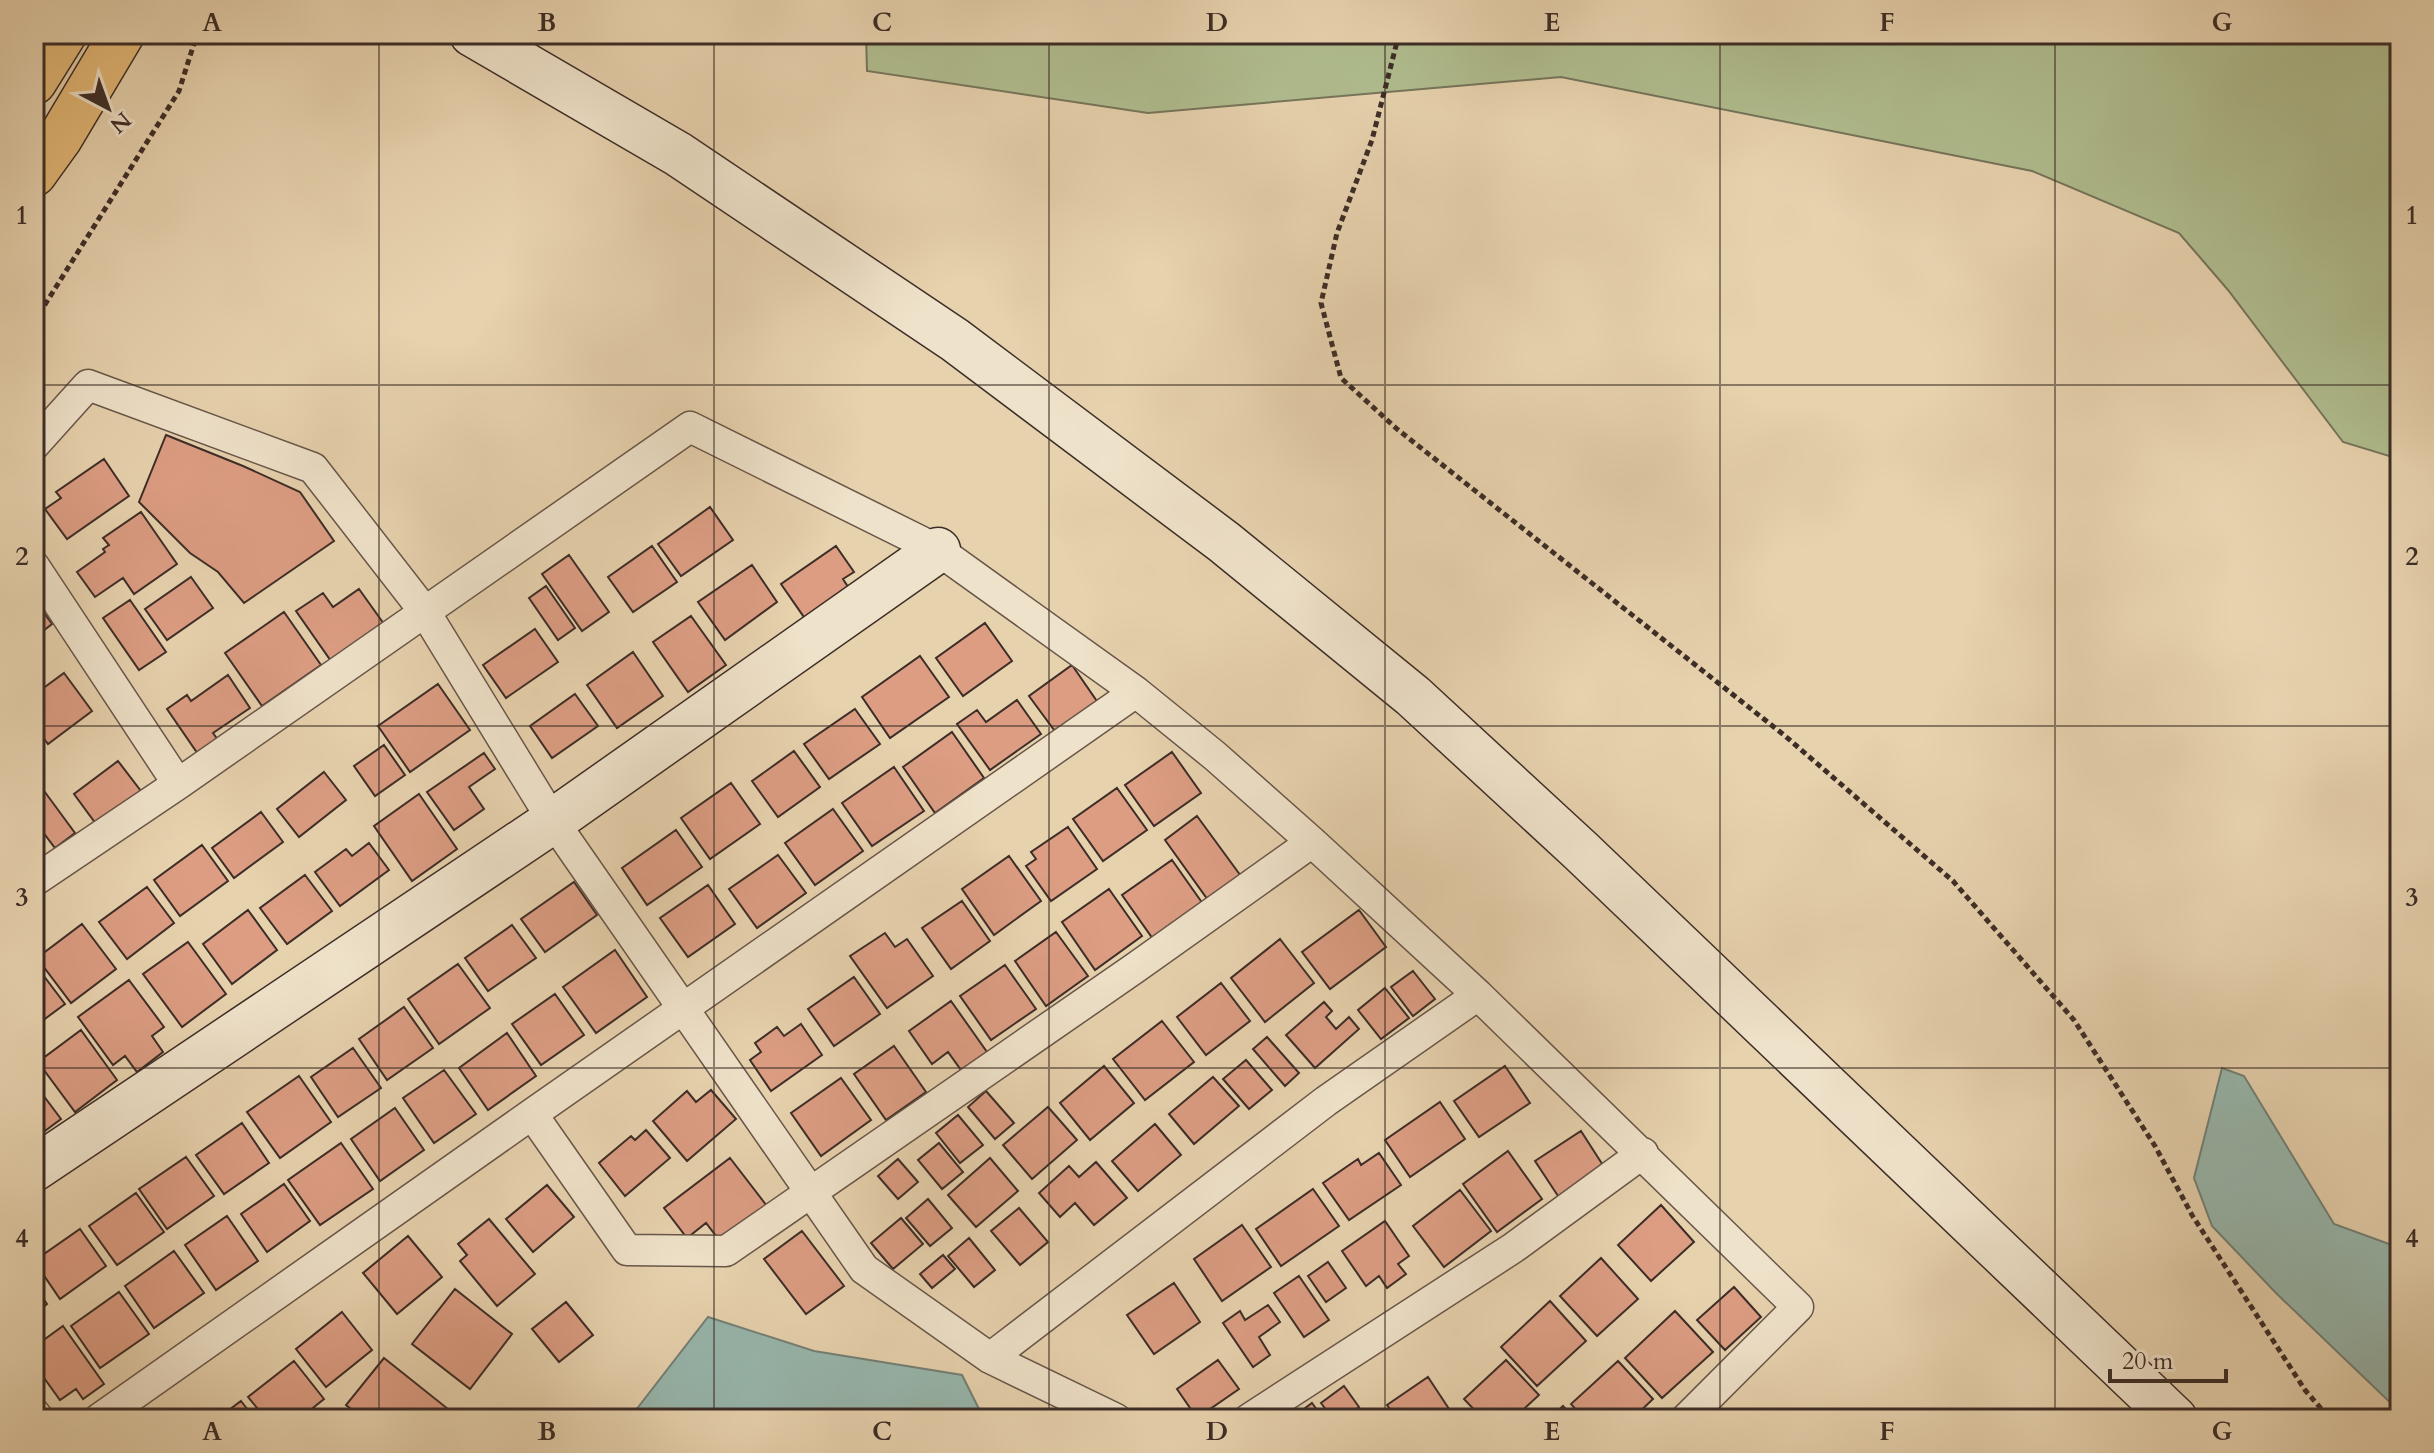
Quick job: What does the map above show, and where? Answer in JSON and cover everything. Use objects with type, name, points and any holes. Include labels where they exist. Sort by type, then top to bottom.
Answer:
[{"type":"main road","points":[[34,82],[64,34]]},
{"type":"main road","points":[[34,174],[60,138],[122,34]]},
{"type":"street","points":[[472,34],[678,154],[955,340],[1224,542],[1413,696],[1581,851],[2175,1419]]},
{"type":"street","points":[[34,445],[88,385],[313,468],[425,612],[553,821],[864,1269],[990,1358],[1116,1419]]},
{"type":"street","points":[[34,881],[690,427],[938,550],[1136,692],[1215,756],[1478,995],[1798,1307],[1686,1419]]},
{"type":"street","points":[[34,1169],[553,821],[938,550]]},
{"type":"street","points":[[34,566],[178,784]]},
{"type":"street","points":[[99,1419],[1136,692]]},
{"type":"street","points":[[532,1114],[627,1250],[726,1251],[1312,842]]},
{"type":"street","points":[[990,1358],[1326,1101],[1478,995]]},
{"type":"street","points":[[1249,1419],[1513,1248],[1643,1153]]},
{"type":"street","points":[[34,1413],[39,1419]]},
{"type":"path","points":[[34,322],[179,91],[197,34]]},
{"type":"path","points":[[1399,34],[1372,140],[1337,233],[1321,303],[1341,378],[1397,429],[1784,735],[1953,881],[2074,1020],[2155,1146],[2192,1215],[2305,1390],[2330,1419]]},
{"type":"green space","points":[[866,34],[2400,34],[2400,448],[2389,456],[2343,442],[2228,290],[2179,233],[2032,171],[1561,77],[1148,113],[867,71]]},
{"type":"water","points":[[2222,1068],[2244,1076],[2334,1224],[2400,1248],[2400,1412],[2276,1293],[2212,1226],[2194,1178]]},
{"type":"water","points":[[708,1317],[814,1351],[962,1375],[984,1419],[629,1419]]},
{"type":"building","points":[[166,435],[300,492],[334,541],[244,603],[218,572],[190,553],[139,502]]},
{"type":"building","points":[[104,459],[129,496],[67,539],[45,509],[61,498],[56,492]]},
{"type":"building","points":[[710,507],[733,540],[681,576],[658,544]]},
{"type":"building","points":[[141,512],[177,564],[134,594],[123,578],[95,597],[77,572],[105,552],[103,549],[109,545],[103,538]]},
{"type":"building","points":[[652,546],[677,582],[633,612],[608,577]]},
{"type":"building","points":[[836,546],[854,572],[843,579],[850,590],[806,620],[781,584]]},
{"type":"building","points":[[569,555],[609,612],[582,631],[542,574]]},
{"type":"building","points":[[752,565],[777,602],[725,640],[698,602]]},
{"type":"building","points":[[191,577],[213,608],[167,640],[145,609]]},
{"type":"building","points":[[546,586],[575,628],[558,640],[529,598]]},
{"type":"building","points":[[359,589],[384,624],[331,661],[296,611],[323,593],[333,607]]},
{"type":"building","points":[[34,599],[52,624],[34,638]]},
{"type":"building","points":[[130,600],[166,652],[139,670],[103,618]]},
{"type":"building","points":[[284,612],[321,665],[262,706],[225,653]]},
{"type":"building","points":[[691,616],[726,665],[688,692],[653,642]]},
{"type":"building","points":[[985,623],[1012,661],[963,696],[936,658]]},
{"type":"building","points":[[535,629],[558,662],[506,698],[483,665]]},
{"type":"building","points":[[633,652],[663,696],[617,728],[587,685]]},
{"type":"building","points":[[920,656],[949,697],[890,738],[862,697]]},
{"type":"building","points":[[1072,665],[1103,710],[1057,734],[1029,696]]},
{"type":"building","points":[[64,673],[92,711],[48,744],[34,725],[34,695]]},
{"type":"building","points":[[228,675],[250,708],[213,733],[218,740],[198,754],[167,709],[187,695],[191,701]]},
{"type":"building","points":[[438,684],[470,730],[410,772],[378,726]]},
{"type":"building","points":[[575,694],[598,726],[552,758],[530,726]]},
{"type":"building","points":[[1017,700],[1041,734],[990,770],[957,724],[977,710],[986,722]]},
{"type":"building","points":[[855,709],[880,744],[829,779],[804,744]]},
{"type":"building","points":[[952,732],[984,778],[935,813],[903,767]]},
{"type":"building","points":[[384,745],[405,775],[375,796],[354,766]]},
{"type":"building","points":[[794,751],[820,787],[778,817],[752,781]]},
{"type":"building","points":[[1172,752],[1201,793],[1154,826],[1125,785]]},
{"type":"building","points":[[484,753],[495,769],[469,787],[484,809],[454,830],[427,792]]},
{"type":"building","points":[[118,761],[144,795],[99,828],[74,794]]},
{"type":"building","points":[[894,767],[924,811],[872,846],[842,803]]},
{"type":"building","points":[[324,772],[346,800],[299,837],[277,809]]},
{"type":"building","points":[[731,783],[760,824],[710,859],[681,818]]},
{"type":"building","points":[[39,784],[75,833],[55,848],[42,831],[34,837],[34,788]]},
{"type":"building","points":[[1117,788],[1147,830],[1103,861],[1073,819]]},
{"type":"building","points":[[419,794],[457,849],[412,881],[374,826]]},
{"type":"building","points":[[833,809],[863,851],[815,885],[785,843]]},
{"type":"building","points":[[261,812],[283,842],[234,878],[212,848]]},
{"type":"building","points":[[1197,816],[1246,883],[1213,907],[1165,840]]},
{"type":"building","points":[[1068,827],[1097,869],[1051,901],[1026,866],[1036,859],[1031,852]]},
{"type":"building","points":[[676,830],[702,867],[647,905],[622,868]]},
{"type":"building","points":[[369,843],[389,870],[340,906],[315,872],[346,849],[352,856]]},
{"type":"building","points":[[202,845],[228,881],[180,916],[154,880]]},
{"type":"building","points":[[778,855],[806,893],[757,928],[729,889]]},
{"type":"building","points":[[1009,856],[1041,901],[994,935],[962,889]]},
{"type":"building","points":[[1172,860],[1203,904],[1153,939],[1122,895]]},
{"type":"building","points":[[305,875],[332,911],[287,944],[260,908]]},
{"type":"building","points":[[574,882],[597,915],[545,952],[521,919]]},
{"type":"building","points":[[708,885],[735,924],[688,957],[660,918]]},
{"type":"building","points":[[147,887],[174,923],[127,959],[99,922]]},
{"type":"building","points":[[1109,889],[1142,936],[1095,970],[1062,922]]},
{"type":"building","points":[[962,901],[990,941],[951,969],[922,928]]},
{"type":"building","points":[[248,910],[277,950],[232,984],[203,944]]},
{"type":"building","points":[[1359,910],[1386,947],[1330,989],[1302,952]]},
{"type":"building","points":[[82,924],[116,969],[71,1003],[37,958]]},
{"type":"building","points":[[512,925],[536,958],[488,991],[465,958]]},
{"type":"building","points":[[1056,932],[1088,976],[1046,1006],[1015,961]]},
{"type":"building","points":[[885,933],[895,947],[907,939],[933,976],[887,1008],[850,956]]},
{"type":"building","points":[[1280,939],[1314,983],[1265,1022],[1231,978]]},
{"type":"building","points":[[188,942],[226,994],[182,1027],[143,974]]},
{"type":"building","points":[[615,950],[647,997],[596,1033],[563,987]]},
{"type":"building","points":[[34,963],[65,1004],[34,1027]]},
{"type":"building","points":[[458,964],[490,1008],[439,1044],[408,999]]},
{"type":"building","points":[[1005,965],[1036,1009],[991,1040],[960,996]]},
{"type":"building","points":[[1413,971],[1435,999],[1413,1016],[1391,987]]},
{"type":"building","points":[[854,977],[880,1014],[834,1046],[808,1009]]},
{"type":"building","points":[[129,980],[164,1027],[152,1036],[163,1052],[137,1072],[125,1056],[113,1065],[78,1017]]},
{"type":"building","points":[[1221,983],[1250,1021],[1206,1055],[1177,1017]]},
{"type":"building","points":[[1385,988],[1409,1018],[1381,1039],[1358,1010]]},
{"type":"building","points":[[555,994],[584,1035],[541,1065],[512,1024]]},
{"type":"building","points":[[951,1001],[987,1052],[961,1070],[948,1052],[932,1064],[909,1031]]},
{"type":"building","points":[[1324,1002],[1332,1011],[1326,1017],[1336,1029],[1349,1017],[1359,1029],[1315,1068],[1286,1035]]},
{"type":"building","points":[[404,1007],[433,1048],[387,1080],[359,1039]]},
{"type":"building","points":[[1162,1021],[1194,1062],[1145,1100],[1113,1059]]},
{"type":"building","points":[[801,1024],[822,1055],[771,1091],[750,1060],[761,1052],[755,1043],[777,1027],[784,1036]]},
{"type":"building","points":[[81,1030],[117,1080],[75,1112],[38,1062]]},
{"type":"building","points":[[507,1033],[536,1076],[488,1110],[459,1068]]},
{"type":"building","points":[[1267,1037],[1299,1073],[1285,1086],[1253,1049]]},
{"type":"building","points":[[894,1046],[926,1092],[886,1120],[854,1074]]},
{"type":"building","points":[[353,1048],[381,1088],[338,1117],[311,1077]]},
{"type":"building","points":[[1246,1060],[1272,1090],[1249,1109],[1223,1079]]},
{"type":"building","points":[[1104,1066],[1134,1103],[1090,1140],[1060,1103]]},
{"type":"building","points":[[1505,1066],[1530,1103],[1479,1137],[1454,1101]]},
{"type":"building","points":[[444,1070],[476,1114],[434,1143],[403,1098]]},
{"type":"building","points":[[299,1076],[331,1122],[280,1158],[247,1112]]},
{"type":"building","points":[[1213,1077],[1239,1106],[1194,1144],[1169,1114]]},
{"type":"building","points":[[841,1078],[871,1120],[821,1156],[791,1113]]},
{"type":"building","points":[[34,1083],[61,1119],[34,1139]]},
{"type":"building","points":[[711,1090],[736,1119],[687,1161],[653,1121],[687,1091],[696,1102]]},
{"type":"building","points":[[986,1091],[1014,1123],[995,1139],[968,1107]]},
{"type":"building","points":[[1440,1102],[1465,1139],[1410,1177],[1385,1140]]},
{"type":"building","points":[[1048,1107],[1077,1140],[1032,1179],[1003,1145]]},
{"type":"building","points":[[395,1108],[424,1150],[380,1181],[351,1139]]},
{"type":"building","points":[[958,1115],[983,1145],[960,1163],[936,1133]]},
{"type":"building","points":[[242,1123],[269,1163],[224,1194],[196,1155]]},
{"type":"building","points":[[1155,1124],[1181,1155],[1138,1191],[1112,1161]]},
{"type":"building","points":[[646,1130],[670,1158],[625,1196],[599,1163],[631,1136],[635,1140]]},
{"type":"building","points":[[1581,1131],[1606,1170],[1560,1199],[1535,1161]]},
{"type":"building","points":[[341,1143],[373,1189],[320,1225],[288,1180]]},
{"type":"building","points":[[939,1143],[963,1172],[942,1189],[918,1160]]},
{"type":"building","points":[[1508,1151],[1542,1199],[1497,1232],[1463,1184]]},
{"type":"building","points":[[1379,1153],[1401,1185],[1349,1220],[1323,1183],[1358,1159],[1361,1165]]},
{"type":"building","points":[[186,1157],[214,1196],[167,1229],[139,1189]]},
{"type":"building","points":[[730,1158],[767,1206],[720,1241],[706,1223],[687,1238],[664,1208]]},
{"type":"building","points":[[990,1158],[1018,1191],[976,1227],[948,1195]]},
{"type":"building","points":[[898,1159],[918,1182],[898,1199],[878,1176]]},
{"type":"building","points":[[1096,1162],[1127,1198],[1094,1225],[1075,1203],[1060,1217],[1039,1193],[1069,1166],[1079,1177]]},
{"type":"building","points":[[284,1184],[310,1221],[267,1252],[241,1214]]},
{"type":"building","points":[[547,1185],[574,1217],[533,1252],[506,1219]]},
{"type":"building","points":[[1313,1189],[1339,1226],[1281,1266],[1256,1229]]},
{"type":"building","points":[[1460,1190],[1491,1231],[1444,1267],[1413,1226]]},
{"type":"building","points":[[136,1193],[164,1232],[117,1265],[89,1226]]},
{"type":"building","points":[[928,1199],[952,1228],[930,1246],[906,1218]]},
{"type":"building","points":[[1661,1205],[1694,1242],[1651,1281],[1618,1245]]},
{"type":"building","points":[[1019,1208],[1048,1242],[1020,1265],[991,1231]]},
{"type":"building","points":[[227,1216],[258,1261],[216,1290],[185,1245]]},
{"type":"building","points":[[901,1218],[923,1244],[893,1269],[871,1243]]},
{"type":"building","points":[[489,1219],[535,1274],[497,1306],[460,1261],[467,1255],[458,1244]]},
{"type":"building","points":[[1385,1221],[1409,1256],[1398,1264],[1406,1274],[1387,1288],[1379,1276],[1366,1286],[1342,1251]]},
{"type":"building","points":[[1242,1225],[1271,1267],[1222,1301],[1194,1259]]},
{"type":"building","points":[[80,1229],[106,1266],[60,1299],[34,1261]]},
{"type":"building","points":[[802,1231],[844,1286],[806,1314],[764,1259]]},
{"type":"building","points":[[408,1236],[442,1277],[397,1314],[363,1273]]},
{"type":"building","points":[[969,1238],[995,1270],[974,1287],[948,1256]]},
{"type":"building","points":[[174,1251],[204,1293],[154,1328],[125,1286]]},
{"type":"building","points":[[943,1255],[955,1269],[932,1288],[920,1274]]},
{"type":"building","points":[[1601,1258],[1638,1299],[1597,1336],[1560,1296]]},
{"type":"building","points":[[1328,1262],[1346,1288],[1326,1302],[1308,1276]]},
{"type":"building","points":[[1299,1276],[1329,1320],[1304,1337],[1274,1293]]},
{"type":"building","points":[[1174,1283],[1200,1322],[1154,1354],[1127,1315]]},
{"type":"building","points":[[34,1285],[47,1304],[34,1314]]},
{"type":"building","points":[[1734,1287],[1761,1317],[1725,1350],[1697,1320]]},
{"type":"building","points":[[455,1289],[512,1334],[470,1389],[412,1344]]},
{"type":"building","points":[[119,1292],[149,1334],[100,1368],[71,1326]]},
{"type":"building","points":[[1550,1301],[1586,1341],[1537,1386],[1501,1347]]},
{"type":"building","points":[[566,1302],[593,1335],[559,1362],[532,1329]]},
{"type":"building","points":[[1268,1305],[1280,1322],[1259,1337],[1270,1355],[1253,1367],[1223,1323],[1240,1311],[1245,1320]]},
{"type":"building","points":[[1675,1311],[1713,1352],[1662,1398],[1625,1358]]},
{"type":"building","points":[[342,1312],[372,1350],[326,1387],[296,1349]]},
{"type":"building","points":[[63,1326],[104,1384],[83,1399],[76,1389],[60,1400],[34,1364],[34,1347]]},
{"type":"building","points":[[384,1358],[448,1409],[439,1419],[364,1419],[346,1405]]},
{"type":"building","points":[[1218,1360],[1239,1389],[1197,1418],[1177,1389]]},
{"type":"building","points":[[1506,1360],[1539,1395],[1513,1419],[1483,1419],[1464,1399]]},
{"type":"building","points":[[294,1361],[324,1399],[299,1419],[266,1419],[248,1397]]},
{"type":"building","points":[[1618,1361],[1653,1399],[1632,1419],[1584,1419],[1571,1404]]},
{"type":"building","points":[[1428,1377],[1453,1415],[1447,1419],[1397,1419],[1387,1405]]},
{"type":"building","points":[[1344,1386],[1359,1407],[1343,1419],[1333,1419],[1321,1403]]},
{"type":"building","points":[[241,1401],[255,1419],[217,1419]]},
{"type":"building","points":[[1312,1403],[1323,1418],[1299,1419],[1296,1415]]},
{"type":"building","points":[[1563,1406],[1575,1419],[1549,1419]]}]
